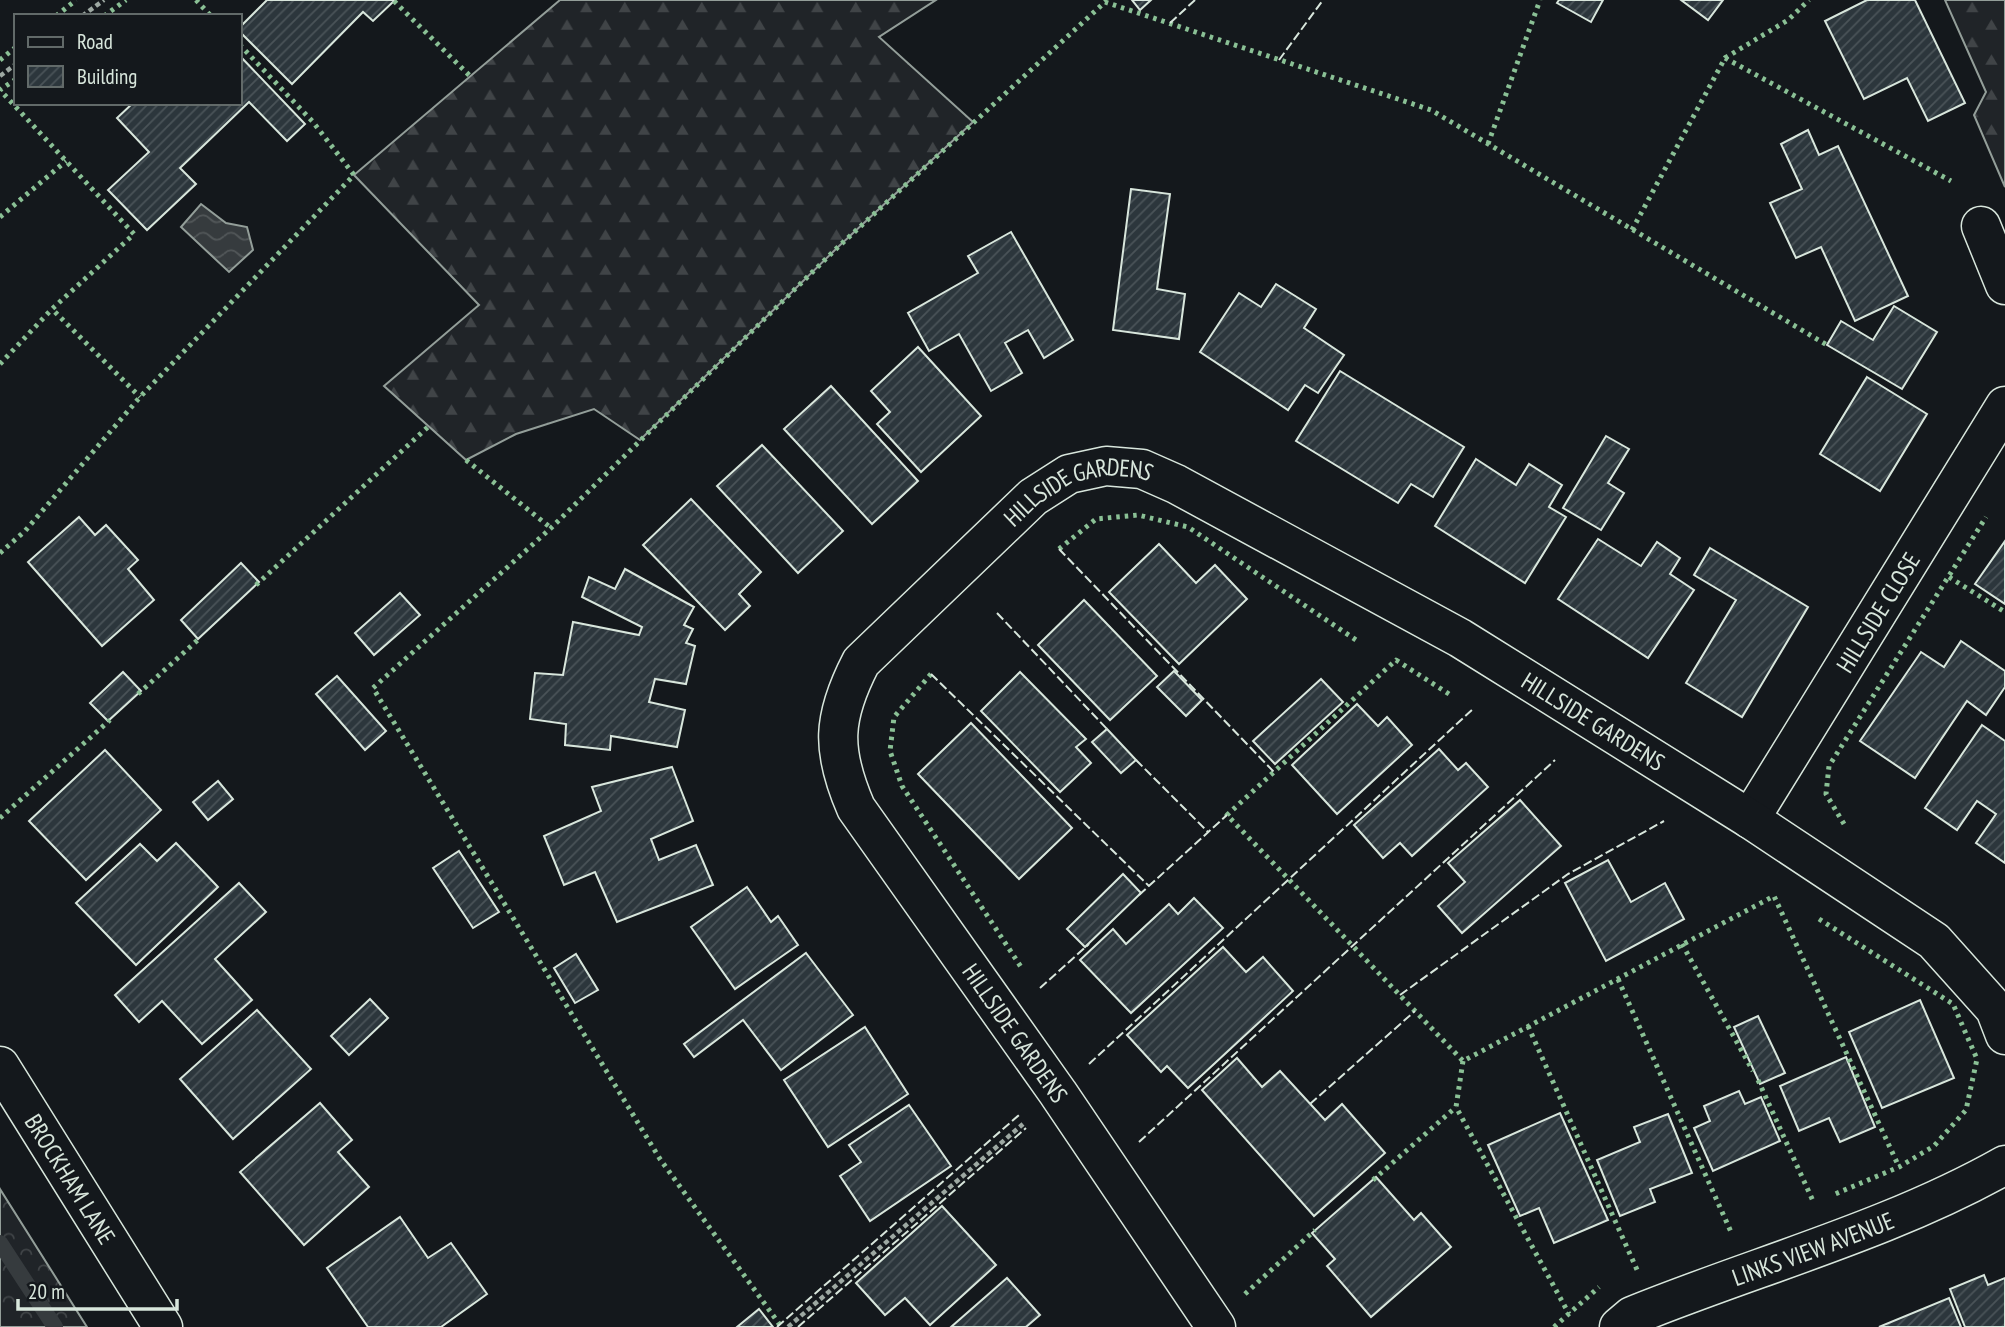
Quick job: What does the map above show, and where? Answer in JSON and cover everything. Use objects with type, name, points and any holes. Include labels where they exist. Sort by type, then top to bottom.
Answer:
[{"type":"street","points":[[1981,226],[2005,285]]},
{"type":"street","name":"HILLSIDE CLOSE","points":[[1750,819],[2005,407]]},
{"type":"street","name":"HILLSIDE GARDENS","points":[[1216,1327],[1058,1093],[856,808],[841,773],[838,735],[843,696],[861,662],[1032,497],[1069,474],[1106,466],[1142,469],[1176,484],[1460,638],[1750,819],[1934,942],[1995,1009],[2005,1035]]},
{"type":"street","name":"BROCKHAM LANE","points":[[0,1066],[163,1327]]},
{"type":"street","name":"LINKS VIEW AVENUE","points":[[1619,1327],[1632,1316],[1715,1282],[1959,1191],[2005,1165]]},
{"type":"path","points":[[85,14],[104,0]]},
{"type":"path","points":[[788,1327],[1058,1093]]},
{"type":"green space","points":[[560,0],[936,0],[879,37],[973,122],[838,247],[640,440],[594,409],[516,434],[466,460],[384,386],[479,305],[354,175]]},
{"type":"green space","points":[[1945,0],[2005,0],[2005,187],[1974,115],[1986,92]]},
{"type":"green space","points":[[0,1189],[87,1327],[0,1327]]},
{"type":"water","points":[[201,204],[226,223],[247,227],[253,250],[229,272],[181,227]]},
{"type":"building","points":[[267,0],[394,1],[373,21],[363,12],[292,84],[242,34],[242,25]]},
{"type":"building","points":[[1132,0],[1151,0],[1140,10]]},
{"type":"building","points":[[1559,0],[1603,0],[1591,22],[1557,3]]},
{"type":"building","points":[[1681,0],[1723,0],[1708,20]]},
{"type":"building","points":[[1867,0],[1915,0],[1965,103],[1928,121],[1907,78],[1864,99],[1825,21]]},
{"type":"building","points":[[242,58],[305,124],[287,141],[249,102],[180,168],[196,184],[147,230],[108,190],[149,152],[117,118],[131,105],[242,105]]},
{"type":"building","points":[[1808,130],[1819,155],[1838,146],[1908,296],[1855,321],[1821,247],[1796,258],[1770,203],[1802,189],[1781,144]]},
{"type":"building","points":[[1131,189],[1170,194],[1157,289],[1185,294],[1179,339],[1113,330]]},
{"type":"building","points":[[1011,232],[1073,340],[1044,358],[1028,330],[1005,343],[1022,373],[991,391],[959,334],[929,351],[908,313],[978,273],[968,256]]},
{"type":"building","points":[[1276,284],[1316,309],[1304,328],[1344,355],[1318,393],[1305,385],[1288,410],[1200,352],[1239,293],[1261,307]]},
{"type":"building","points":[[1894,306],[1937,332],[1902,389],[1827,345],[1841,321],[1873,340]]},
{"type":"building","points":[[918,347],[981,416],[921,472],[877,424],[890,412],[871,391]]},
{"type":"building","points":[[1340,371],[1464,447],[1433,497],[1411,484],[1398,503],[1296,441]]},
{"type":"building","points":[[1867,377],[1927,414],[1880,491],[1820,454]]},
{"type":"building","points":[[831,386],[918,481],[872,524],[784,429]]},
{"type":"building","points":[[1606,436],[1629,449],[1608,483],[1624,493],[1601,530],[1563,508]]},
{"type":"building","points":[[762,445],[843,531],[798,573],[717,486]]},
{"type":"building","points":[[1476,459],[1516,485],[1529,464],[1562,485],[1549,507],[1566,517],[1525,583],[1435,526]]},
{"type":"building","points":[[691,499],[761,572],[739,594],[750,606],[725,630],[643,545]]},
{"type":"building","points":[[79,517],[95,535],[106,525],[138,560],[128,569],[154,600],[102,646],[28,562]]},
{"type":"building","points":[[1598,539],[1641,566],[1657,542],[1680,558],[1670,574],[1694,590],[1648,658],[1558,599]]},
{"type":"building","points":[[2005,541],[2005,604],[1975,584]]},
{"type":"building","points":[[1159,544],[1196,583],[1215,565],[1247,599],[1179,664],[1109,592]]},
{"type":"building","points":[[1710,548],[1808,607],[1742,717],[1686,683],[1736,600],[1694,575]]},
{"type":"building","points":[[241,563],[259,582],[198,639],[181,620]]},
{"type":"building","points":[[625,569],[694,607],[684,625],[693,629],[686,643],[695,646],[686,684],[655,679],[649,702],[685,710],[677,747],[611,736],[610,750],[565,745],[566,724],[530,719],[535,673],[563,675],[573,622],[639,635],[642,627],[582,597],[589,577],[615,589]]},
{"type":"building","points":[[400,593],[420,615],[374,655],[355,633]]},
{"type":"building","points":[[1084,600],[1157,676],[1110,720],[1038,645]]},
{"type":"building","points":[[1961,641],[2005,671],[2005,687],[1986,715],[1967,701],[1915,778],[1860,741],[1921,652],[1944,667]]},
{"type":"building","points":[[1174,671],[1202,700],[1186,716],[1157,687]]},
{"type":"building","points":[[123,672],[141,691],[108,721],[90,703]]},
{"type":"building","points":[[1020,672],[1086,739],[1076,747],[1091,763],[1060,792],[981,711]]},
{"type":"building","points":[[337,676],[386,731],[365,750],[316,694]]},
{"type":"building","points":[[1321,679],[1343,702],[1275,764],[1253,741]]},
{"type":"building","points":[[1357,704],[1378,726],[1387,717],[1412,745],[1337,814],[1292,765]]},
{"type":"building","points":[[971,723],[1072,828],[1019,879],[918,774]]},
{"type":"building","points":[[1982,725],[2005,741],[2005,863],[1976,843],[1996,814],[1977,801],[1957,830],[1925,808]]},
{"type":"building","points":[[1107,729],[1136,760],[1121,773],[1092,742]]},
{"type":"building","points":[[1439,749],[1458,770],[1466,763],[1488,787],[1412,856],[1400,843],[1383,858],[1354,825]]},
{"type":"building","points":[[105,750],[161,810],[86,880],[29,821]]},
{"type":"building","points":[[672,767],[693,821],[651,839],[659,860],[696,845],[713,885],[617,922],[595,872],[564,885],[544,836],[601,811],[592,787]]},
{"type":"building","points":[[218,781],[233,799],[208,820],[193,802]]},
{"type":"building","points":[[1520,800],[1561,846],[1462,933],[1438,906],[1465,882],[1448,863]]},
{"type":"building","points":[[176,843],[218,887],[136,965],[76,903],[140,844],[157,861]]},
{"type":"building","points":[[459,851],[499,912],[473,928],[433,868]]},
{"type":"building","points":[[1608,860],[1631,902],[1665,883],[1684,919],[1606,961],[1565,883]]},
{"type":"building","points":[[1123,874],[1141,893],[1085,947],[1067,929]]},
{"type":"building","points":[[239,883],[266,912],[215,959],[252,1000],[202,1044],[162,1001],[139,1022],[115,995]]},
{"type":"building","points":[[747,887],[771,922],[778,916],[798,945],[735,989],[691,927]]},
{"type":"building","points":[[1194,898],[1223,928],[1131,1013],[1080,960],[1113,929],[1126,944],[1169,904],[1178,914]]},
{"type":"building","points":[[1223,947],[1246,972],[1263,957],[1293,991],[1188,1088],[1167,1066],[1161,1072],[1127,1035]]},
{"type":"building","points":[[806,953],[853,1015],[781,1070],[743,1020],[694,1057],[684,1044]]},
{"type":"building","points":[[576,954],[598,990],[575,1003],[554,968]]},
{"type":"building","points":[[370,999],[388,1018],[349,1055],[331,1036]]},
{"type":"building","points":[[1920,1000],[1954,1078],[1882,1108],[1849,1032]]},
{"type":"building","points":[[257,1010],[311,1069],[233,1139],[180,1079]]},
{"type":"building","points":[[1758,1016],[1785,1073],[1760,1084],[1734,1027]]},
{"type":"building","points":[[865,1027],[908,1094],[828,1147],[784,1080]]},
{"type":"building","points":[[1846,1057],[1875,1127],[1840,1142],[1829,1118],[1799,1131],[1780,1086]]},
{"type":"building","points":[[1237,1058],[1262,1087],[1280,1071],[1325,1120],[1342,1104],[1385,1153],[1314,1216],[1202,1090]]},
{"type":"building","points":[[1739,1091],[1745,1104],[1761,1097],[1780,1141],[1713,1171],[1694,1128],[1710,1121],[1704,1106]]},
{"type":"building","points":[[320,1103],[352,1140],[338,1152],[369,1187],[304,1245],[240,1172]]},
{"type":"building","points":[[909,1105],[951,1166],[870,1221],[840,1176],[861,1162],[849,1145]]},
{"type":"building","points":[[1560,1113],[1608,1220],[1554,1243],[1539,1208],[1520,1216],[1488,1145]]},
{"type":"building","points":[[1668,1114],[1692,1173],[1650,1189],[1655,1202],[1620,1216],[1597,1160],[1640,1142],[1634,1127]]},
{"type":"building","points":[[1376,1177],[1414,1220],[1421,1213],[1451,1247],[1371,1317],[1327,1266],[1335,1259],[1312,1233]]},
{"type":"building","points":[[942,1206],[996,1265],[930,1325],[905,1298],[885,1315],[856,1283]]},
{"type":"building","points":[[400,1217],[428,1258],[451,1243],[487,1294],[441,1327],[368,1327],[327,1268]]},
{"type":"building","points":[[1984,1275],[1988,1285],[2005,1278],[2005,1327],[1965,1327],[1950,1289]]},
{"type":"building","points":[[1007,1278],[1040,1315],[1026,1327],[951,1327]]},
{"type":"building","points":[[1949,1298],[1961,1327],[1879,1327]]},
{"type":"building","points":[[759,1309],[773,1327],[737,1327]]},
{"type":"waterway","points":[[0,1243],[55,1327]]},
{"type":"hedge","points":[[58,14],[76,0]]},
{"type":"hedge","points":[[107,14],[126,0]]},
{"type":"hedge","points":[[196,0],[209,14]]},
{"type":"hedge","points":[[1488,144],[1540,0]]},
{"type":"hedge","points":[[1725,58],[1788,20],[1809,0]]},
{"type":"hedge","points":[[394,1],[470,76]]},
{"type":"hedge","points":[[780,1325],[660,1159],[373,688],[551,528],[838,247],[1105,2],[1431,110],[1827,345]]},
{"type":"hedge","points":[[0,553],[25,531],[140,397],[354,175],[313,122],[242,47]]},
{"type":"hedge","points":[[0,60],[14,49]]},
{"type":"hedge","points":[[1632,230],[1725,58],[1951,181]]},
{"type":"hedge","points":[[14,80],[0,90],[134,234],[52,309],[140,397]]},
{"type":"hedge","points":[[0,217],[66,161]]},
{"type":"hedge","points":[[0,364],[52,309]]},
{"type":"hedge","points":[[256,585],[429,426]]},
{"type":"hedge","points":[[466,460],[551,528]]},
{"type":"hedge","points":[[1059,549],[1096,519],[1138,515],[1188,527],[1359,642]]},
{"type":"hedge","points":[[1844,824],[1826,794],[1829,766],[1986,517]]},
{"type":"hedge","points":[[1949,577],[2005,612]]},
{"type":"hedge","points":[[138,694],[201,637]]},
{"type":"hedge","points":[[1449,694],[1396,660],[1227,815],[1463,1061],[1774,896],[1899,1167]]},
{"type":"hedge","points":[[931,674],[894,717],[890,751],[902,786],[1021,967]]},
{"type":"hedge","points":[[0,818],[110,720]]},
{"type":"hedge","points":[[1819,919],[1953,1004],[1977,1059],[1966,1110],[1934,1146],[1899,1167],[1835,1194]]},
{"type":"hedge","points":[[1682,944],[1753,1071]]},
{"type":"hedge","points":[[1618,979],[1731,1232]]},
{"type":"hedge","points":[[1528,1026],[1638,1272]]},
{"type":"hedge","points":[[1463,1061],[1456,1107],[1569,1314]]},
{"type":"hedge","points":[[1758,1080],[1813,1201]]},
{"type":"hedge","points":[[1373,1180],[1456,1107]]},
{"type":"hedge","points":[[1245,1294],[1315,1230]]},
{"type":"hedge","points":[[1554,1327],[1599,1287]]},
{"type":"fence","points":[[1170,23],[1195,0]]},
{"type":"fence","points":[[1279,60],[1323,0]]},
{"type":"fence","points":[[1059,549],[1274,772]]},
{"type":"fence","points":[[997,613],[1107,729]]},
{"type":"fence","points":[[931,674],[1149,886]]},
{"type":"fence","points":[[1089,1064],[1474,708]]},
{"type":"fence","points":[[1136,760],[1208,832]]},
{"type":"fence","points":[[1139,1142],[1555,760]]},
{"type":"fence","points":[[1139,895],[1227,815]]},
{"type":"fence","points":[[1400,995],[1568,874],[1664,821]]},
{"type":"fence","points":[[1040,988],[1089,944]]},
{"type":"fence","points":[[1310,1104],[1415,1011]]},
{"type":"fence","points":[[777,1327],[1019,1115]]},
{"type":"fence","points":[[798,1327],[1026,1128]]}]
